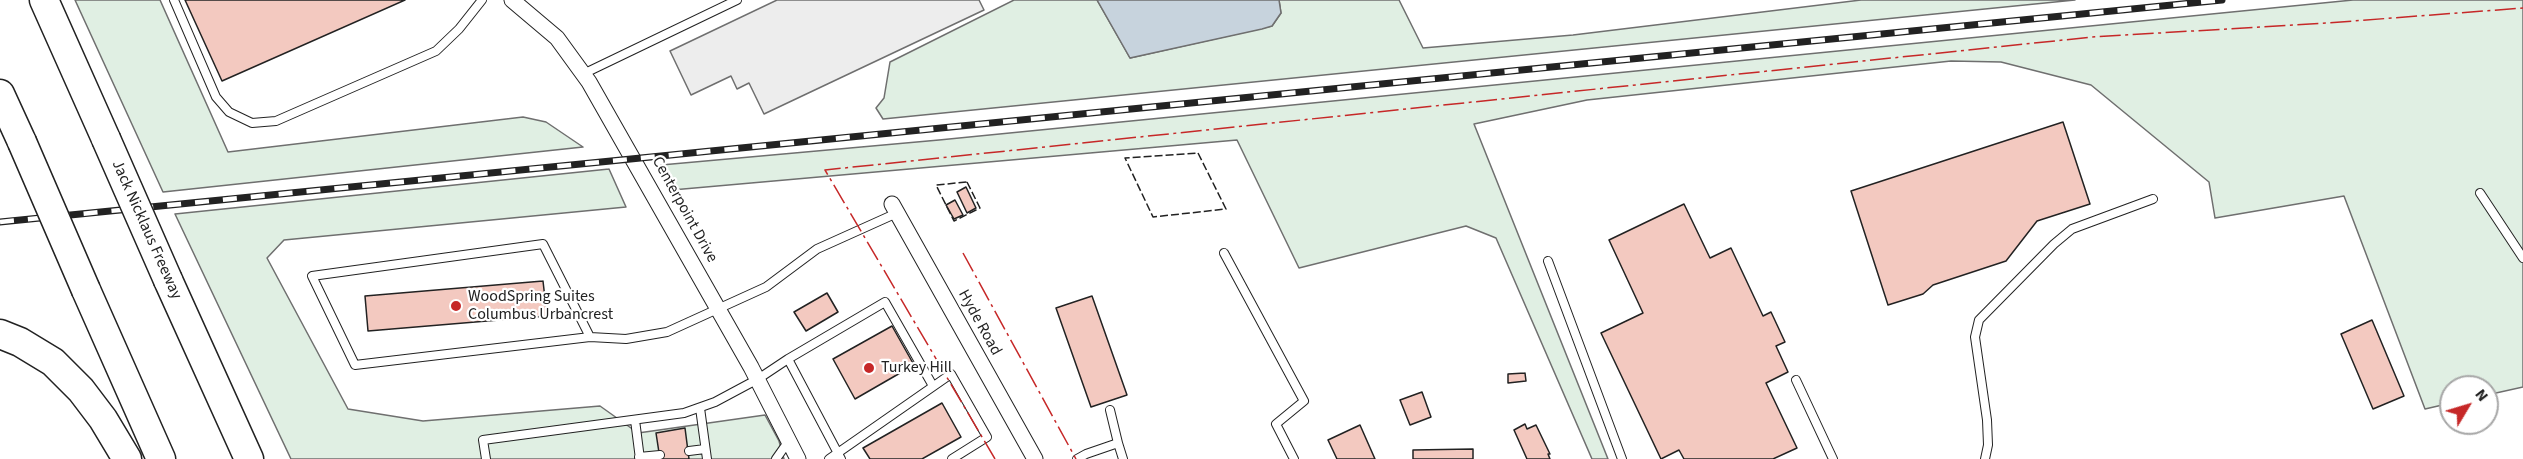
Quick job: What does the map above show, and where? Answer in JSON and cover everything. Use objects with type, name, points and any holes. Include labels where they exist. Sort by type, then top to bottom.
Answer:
[{"type":"highway","name":"Jack Nicklaus Freeway","points":[[44,0],[249,459]]},
{"type":"highway","points":[[0,94],[161,459]]},
{"type":"highway","points":[[0,334],[20,342],[53,362],[81,390],[103,419],[127,459]]},
{"type":"street","name":"Centerpoint Drive","points":[[512,0],[557,38],[584,74],[719,308],[798,459]]},
{"type":"street","name":"Hyde Road","points":[[895,208],[1035,459]]},
{"type":"lane","points":[[174,0],[216,97],[229,112],[252,123],[276,121],[436,51],[459,29],[483,0]]},
{"type":"lane","points":[[584,74],[737,0]]},
{"type":"lane","points":[[2480,194],[2523,258]]},
{"type":"lane","points":[[1985,459],[1988,444],[1987,420],[1975,337],[1979,320],[2072,229],[2153,199]]},
{"type":"lane","points":[[590,337],[543,244],[312,276],[356,365],[590,337],[626,339],[667,332],[766,287],[817,249],[895,208]]},
{"type":"lane","points":[[1224,253],[1304,401],[1276,424],[1294,459]]},
{"type":"lane","points":[[1548,261],[1622,459]]},
{"type":"lane","points":[[486,459],[483,440],[684,413],[715,402],[758,379],[885,302],[933,386]]},
{"type":"lane","points":[[788,359],[839,456]]},
{"type":"lane","points":[[829,459],[839,456],[951,374],[987,438],[951,459]]},
{"type":"lane","points":[[1796,380],[1833,459]]},
{"type":"lane","points":[[699,408],[707,459]]},
{"type":"lane","points":[[1110,410],[1123,459]]},
{"type":"lane","points":[[634,420],[640,458],[660,455]]},
{"type":"lane","points":[[776,459],[789,440]]},
{"type":"lane","points":[[1077,459],[1118,443]]},
{"type":"lane","points":[[689,451],[705,449]]},
{"type":"green space","points":[[75,0],[160,0],[228,152],[523,117],[546,122],[583,147],[163,192]]},
{"type":"green space","points":[[1014,0],[1097,0],[1130,58],[1272,26],[1281,13],[1279,0],[1399,0],[1423,48],[1573,35],[1861,0],[2075,0],[883,119],[876,108],[884,98],[890,62]]},
{"type":"green space","points":[[2353,0],[2523,0],[2523,387],[2499,392],[2499,375],[2439,375],[2439,406],[2425,409],[2344,196],[2215,218],[2209,182],[2091,85],[2001,62],[1951,61],[1587,100],[1474,124],[1608,459],[1592,459],[1496,238],[1466,226],[1299,268],[1237,140],[672,190],[661,165],[939,140]]},
{"type":"green space","points":[[609,169],[626,207],[284,240],[267,258],[348,409],[423,421],[600,406],[638,433],[765,415],[779,441],[784,459],[291,459],[175,214]]},
{"type":"shaded area","points":[[777,0],[979,0],[984,10],[764,114],[749,83],[737,89],[731,76],[691,95],[670,51]]},
{"type":"shaded area","points":[[1097,0],[1279,0],[1281,13],[1272,26],[1262,29],[1130,58]]},
{"type":"building","points":[[185,0],[405,0],[222,81]]},
{"type":"building","points":[[2063,122],[2090,204],[2037,221],[2006,261],[1933,285],[1923,294],[1888,305],[1851,191]]},
{"type":"building","points":[[966,187],[976,208],[967,213],[957,192]]},
{"type":"building","points":[[955,200],[963,215],[954,219],[946,205]]},
{"type":"building","points":[[1684,204],[1710,258],[1731,248],[1763,316],[1771,312],[1785,342],[1776,346],[1788,372],[1766,383],[1797,448],[1773,459],[1684,459],[1679,450],[1661,459],[1601,333],[1643,313],[1609,240]]},
{"type":"building","name":"WoodSpring Suites Columbus Urbancrest","points":[[543,281],[547,316],[368,331],[365,296]]},
{"type":"building","points":[[827,293],[838,312],[806,331],[794,312]]},
{"type":"building","points":[[1092,296],[1127,395],[1091,407],[1056,308]]},
{"type":"building","points":[[2372,320],[2404,396],[2373,409],[2341,334]]},
{"type":"building","points":[[892,326],[914,365],[855,399],[833,359]]},
{"type":"building","points":[[1525,373],[1526,381],[1508,383],[1508,374]]},
{"type":"building","points":[[1422,392],[1431,417],[1410,425],[1400,400]]},
{"type":"building","points":[[942,403],[961,437],[922,459],[870,459],[863,448]]},
{"type":"building","points":[[1525,424],[1527,429],[1536,425],[1550,454],[1548,454],[1550,459],[1527,459],[1514,430]]},
{"type":"building","points":[[1360,425],[1375,459],[1337,459],[1328,440]]},
{"type":"building","points":[[685,428],[689,459],[660,459],[656,433]]},
{"type":"building","points":[[1473,449],[1473,459],[1413,459],[1413,450]]},
{"type":"railway","points":[[0,222],[2222,0]]},
{"type":"fence","points":[[1198,153],[1226,209],[1153,217],[1125,158],[1198,153]]},
{"type":"fence","points":[[967,182],[980,208],[954,221],[936,185],[967,182]]},
{"type":"power","points":[[995,459],[825,170],[2092,37],[2327,23],[2523,8]]},
{"type":"power","points":[[963,253],[1076,459]]},
{"type":"place","name":"WoodSpring Suites Columbus Urbancrest","points":[[456,306]]},
{"type":"place","name":"Turkey Hill","points":[[869,368]]}]
